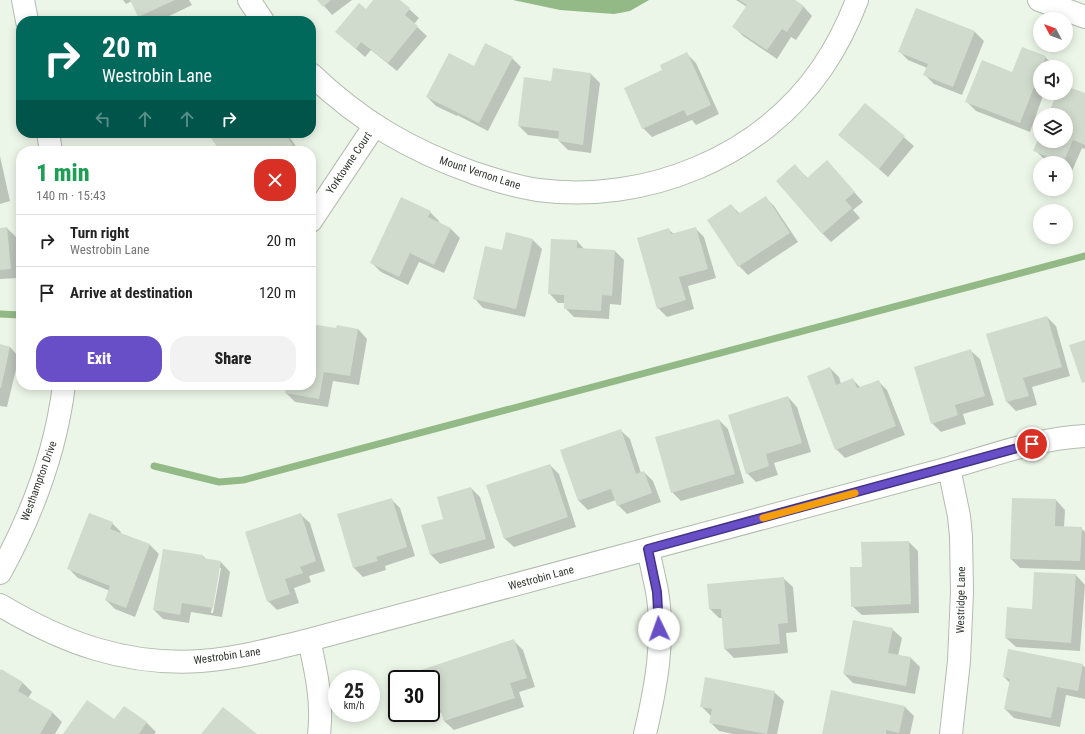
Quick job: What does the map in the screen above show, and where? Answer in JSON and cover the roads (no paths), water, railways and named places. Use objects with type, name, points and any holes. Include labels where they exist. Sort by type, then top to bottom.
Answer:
[{"type":"street","points":[[23,0],[26,16]]},
{"type":"street","points":[[249,0],[260,16]]},
{"type":"street","name":"Mount Vernon Lane","points":[[316,78],[355,111],[375,125],[393,137],[432,157],[520,187],[538,190],[580,192],[612,190],[645,184],[689,172],[712,162],[749,140],[798,98],[822,68],[842,34],[857,0]]},
{"type":"street","points":[[1039,0],[1085,17]]},
{"type":"street","name":"Yorktowne Court","points":[[316,214],[375,125]]},
{"type":"street","name":"Westhampton Drive","points":[[0,572],[19,535],[42,479],[55,433],[63,390]]},
{"type":"street","name":"Westrobin Lane","points":[[0,605],[43,629],[103,652],[157,661],[201,661],[221,659],[260,652],[309,640],[1042,442],[1085,436]]},
{"type":"street","name":"Westridge Lane","points":[[949,468],[959,516],[962,584],[959,661],[951,734]]},
{"type":"street","points":[[646,734],[658,670],[660,643],[657,592],[648,549]]},
{"type":"street","points":[[309,640],[319,687],[320,706],[318,734]]},
{"type":"waterway","points":[[154,466],[219,482],[243,480],[1085,256]]},
{"type":"waterway","points":[[0,314],[16,315]]}]
